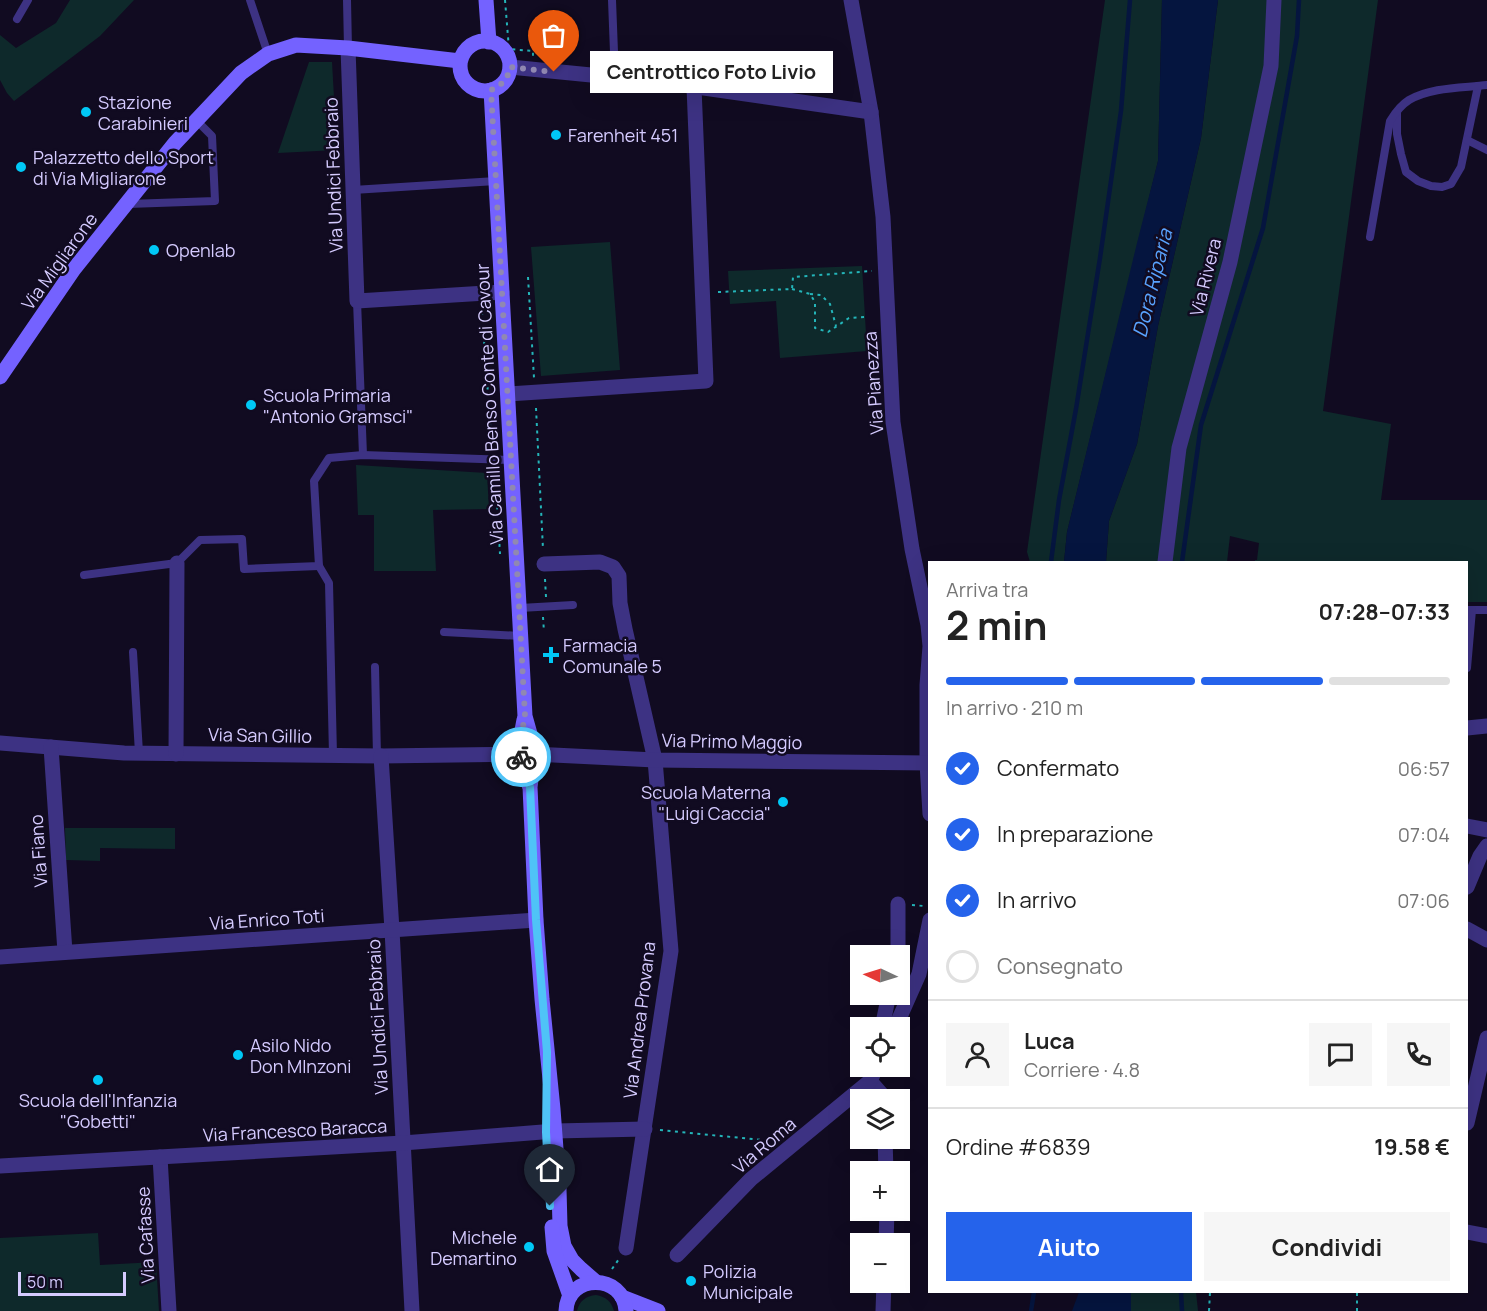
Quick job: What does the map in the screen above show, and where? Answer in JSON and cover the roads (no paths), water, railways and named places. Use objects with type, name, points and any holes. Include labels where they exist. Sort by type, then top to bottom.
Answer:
[{"type":"main road","points":[[486,0],[489,42]]},
{"type":"main road","points":[[489,42],[502,48],[510,67],[504,82],[491,90],[483,91],[475,89],[463,78],[460,61],[463,54],[474,44],[489,42]]},
{"type":"main road","name":"Via Migliarone","points":[[2,369],[74,269],[175,143],[241,73],[268,54],[296,45],[348,48],[460,61]]},
{"type":"main road","name":"Via Camillo Benso Conte di Cavour","points":[[491,90],[525,716],[520,741],[527,754],[522,765],[530,787],[536,920],[547,1052],[550,1206],[554,1251],[568,1304]]},
{"type":"main road","name":"Via Camillo Benso Conte di Cavour","points":[[550,1131],[560,1226],[564,1246],[572,1260],[596,1282],[605,1283],[616,1289],[624,1304],[658,1311]]},
{"type":"main road","points":[[568,1304],[577,1288],[586,1283],[596,1282]]},
{"type":"street","name":"Via Pianezza","points":[[851,0],[871,112],[883,217],[893,422],[912,549],[928,631]]},
{"type":"street","name":"Via Rivera","points":[[1165,561],[1179,448],[1230,262],[1271,66],[1274,0]]},
{"type":"street","name":"Via Undici Febbraio","points":[[348,48],[357,301]]},
{"type":"street","points":[[510,67],[694,87],[871,112]]},
{"type":"street","points":[[507,394],[706,381],[694,87]]},
{"type":"street","points":[[357,301],[502,292]]},
{"type":"street","name":"Via Andrea Provana","points":[[544,564],[600,562],[613,567],[619,576],[623,621],[655,760],[671,951],[626,1248]]},
{"type":"street","points":[[176,754],[177,563]]},
{"type":"street","name":"Via Pianezza","points":[[928,672],[928,763]]},
{"type":"street","points":[[1468,728],[1487,726]]},
{"type":"street","name":"Via San Gillio","points":[[0,743],[124,753],[379,756],[527,754]]},
{"type":"street","name":"Via Fiano","points":[[51,747],[64,952]]},
{"type":"street","name":"Via Primo Maggio","points":[[527,754],[655,760],[928,763]]},
{"type":"street","name":"Via Undici Febbraio","points":[[379,756],[392,930],[412,1311]]},
{"type":"street","points":[[1468,826],[1487,830]]},
{"type":"street","points":[[1468,885],[1484,851]]},
{"type":"street","points":[[898,904],[898,945]]},
{"type":"street","name":"Via Enrico Toti","points":[[0,957],[536,920]]},
{"type":"street","points":[[900,1017],[919,974],[928,930]]},
{"type":"street","points":[[1468,930],[1487,940]]},
{"type":"street","points":[[1468,1119],[1487,1038]]},
{"type":"street","name":"Via Roma","points":[[677,1255],[751,1179],[784,1153],[866,1077]]},
{"type":"street","name":"Via Francesco Baracca","points":[[0,1166],[403,1143],[550,1131],[645,1129]]},
{"type":"street","name":"Via Cafasse","points":[[160,1157],[169,1311]]},
{"type":"street","points":[[1468,1232],[1487,1236]]},
{"type":"street","points":[[883,1311],[884,1293]]},
{"type":"lane","points":[[17,19],[28,0]]},
{"type":"lane","points":[[250,0],[268,54]]},
{"type":"lane","points":[[347,0],[348,48]]},
{"type":"lane","points":[[612,0],[615,78]]},
{"type":"lane","points":[[1370,237],[1390,121],[1396,111],[1407,101],[1421,94],[1483,85],[1461,167],[1451,184],[1442,187],[1418,181],[1406,172],[1397,134],[1396,111]]},
{"type":"lane","points":[[127,204],[215,201],[212,136],[196,120]]},
{"type":"lane","points":[[1467,140],[1487,150]]},
{"type":"lane","points":[[353,190],[496,181]]},
{"type":"lane","points":[[357,301],[363,455]]},
{"type":"lane","points":[[333,755],[329,583],[319,566],[314,481],[329,458],[363,455],[511,460]]},
{"type":"lane","points":[[84,575],[177,563],[200,540],[242,539],[244,569],[319,566]]},
{"type":"lane","points":[[520,608],[573,605]]},
{"type":"lane","points":[[1468,649],[1470,610],[1487,610]]},
{"type":"lane","points":[[444,632],[521,636]]},
{"type":"lane","points":[[133,652],[139,753]]},
{"type":"lane","points":[[375,667],[379,756]]},
{"type":"water","name":"Dora Riparia","points":[[1162,0],[1218,0],[1201,138],[1158,326],[1137,444],[1109,521],[1106,561],[1064,561],[1067,532],[1158,161]]},
{"type":"water","points":[[1079,1293],[1131,1293],[1131,1311],[1072,1311]]},
{"type":"waterway","points":[[1051,561],[1059,500],[1100,258],[1121,111],[1130,0]]},
{"type":"waterway","points":[[1182,561],[1201,425],[1263,228],[1297,36],[1299,0]]},
{"type":"waterway","points":[[1031,1311],[1034,1293]]},
{"type":"waterway","points":[[1181,1293],[1182,1311]]},
{"type":"place","name":"Centrottico Foto Livio","points":[[554,72]]},
{"type":"place","name":"Stazione Carabinieri","points":[[86,112]]},
{"type":"place","name":"Farenheit 451","points":[[556,135]]},
{"type":"place","name":"Palazzetto dello Sport di Via Migliarone","points":[[21,167]]},
{"type":"place","name":"Openlab","points":[[154,250]]},
{"type":"place","name":"Scuola Primaria \"Antonio Gramsci\"","points":[[251,405]]},
{"type":"place","name":"Farmacia Comunale 5","points":[[551,655]]},
{"type":"place","name":"Scuola Materna \"Luigi Caccia\"","points":[[783,802]]},
{"type":"place","name":"Asilo Nido Don MInzoni","points":[[238,1055]]},
{"type":"place","name":"Scuola dell'Infanzia \"Gobetti\"","points":[[98,1080]]},
{"type":"place","name":"Michele Demartino","points":[[529,1247]]},
{"type":"place","name":"Polizia Municipale","points":[[691,1281]]}]
